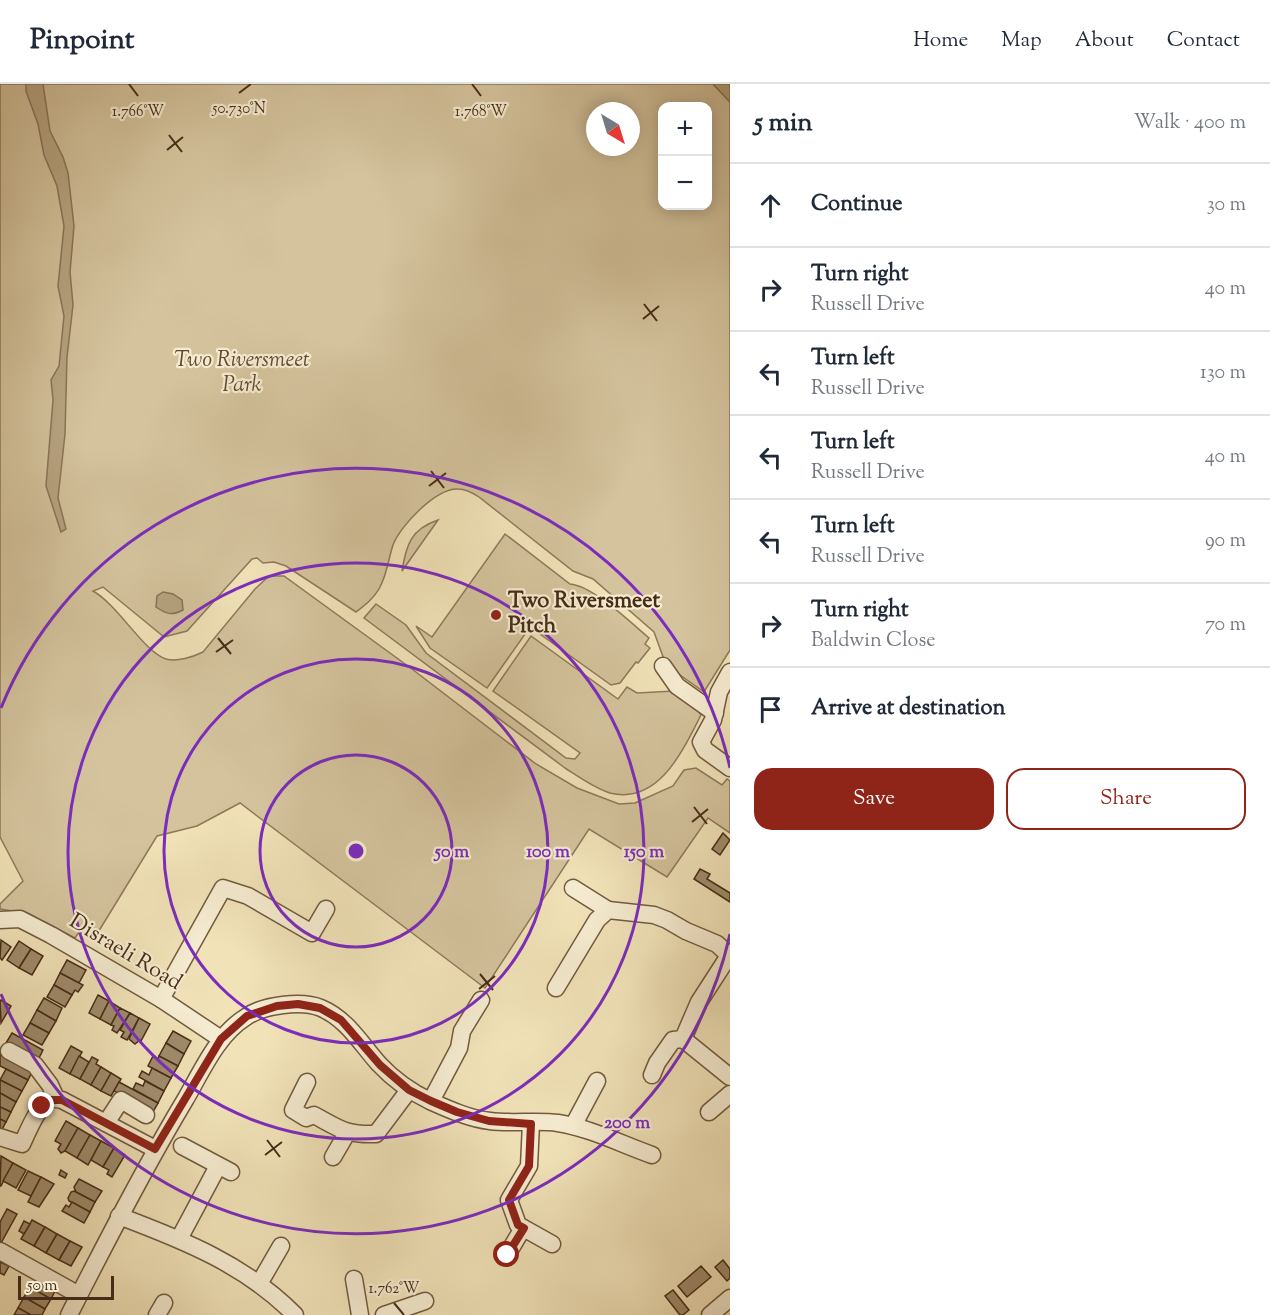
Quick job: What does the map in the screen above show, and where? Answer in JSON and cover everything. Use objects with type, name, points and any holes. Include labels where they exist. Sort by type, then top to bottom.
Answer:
[{"type":"street","points":[[663,666],[677,686],[715,713]]},
{"type":"street","points":[[730,672],[718,692],[713,720],[701,742],[705,750],[730,768]]},
{"type":"street","points":[[160,999],[224,888],[248,896],[312,933],[326,909]]},
{"type":"street","points":[[573,888],[608,910],[660,917],[717,944],[730,954],[699,1002],[683,1039]]},
{"type":"street","points":[[556,988],[597,920],[608,910]]},
{"type":"street","name":"Disraeli Road","points":[[0,920],[20,920],[160,999],[221,1039]]},
{"type":"street","points":[[431,1101],[459,1048],[462,1031],[481,1000]]},
{"type":"street","points":[[69,1315],[155,1149],[221,1039],[247,1016],[277,1006],[298,1004],[320,1008],[341,1020],[380,1065],[409,1090],[457,1112],[489,1121],[554,1123],[573,1126],[652,1155]]},
{"type":"street","points":[[652,1076],[657,1063],[673,1040],[683,1039],[730,1077]]},
{"type":"street","points":[[9,1051],[35,1065],[50,1085],[56,1098],[155,1149]]},
{"type":"street","points":[[573,1126],[597,1081]]},
{"type":"street","points":[[308,1082],[293,1110],[306,1118],[314,1115],[347,1133],[376,1134],[409,1090]]},
{"type":"street","points":[[709,1112],[730,1094]]},
{"type":"street","points":[[0,1137],[22,1144],[42,1106],[56,1098]]},
{"type":"street","points":[[106,1123],[121,1100],[146,1115]]},
{"type":"street","points":[[531,1124],[529,1166],[509,1200],[518,1225],[552,1244]]},
{"type":"street","points":[[333,1156],[347,1133]]},
{"type":"street","points":[[179,1239],[220,1171],[182,1146]]},
{"type":"street","points":[[119,1216],[209,1253],[259,1284],[295,1315]]},
{"type":"street","points":[[507,1255],[524,1228]]},
{"type":"street","points":[[259,1284],[281,1246]]},
{"type":"street","points":[[0,1251],[79,1295]]},
{"type":"street","points":[[354,1278],[360,1315]]},
{"type":"street","points":[[710,1315],[730,1298]]},
{"type":"street","points":[[393,1314],[424,1301]]},
{"type":"green space","name":"Two Riversmeet Park","points":[[0,84],[713,84],[730,102],[730,650],[704,692],[666,665],[654,632],[593,579],[573,571],[479,497],[461,489],[449,490],[430,501],[403,528],[393,545],[382,584],[371,599],[356,612],[286,566],[274,562],[263,563],[257,558],[252,559],[187,631],[164,637],[103,587],[93,591],[112,607],[158,655],[175,660],[203,652],[255,589],[269,576],[284,576],[412,669],[536,764],[577,788],[619,804],[635,803],[673,786],[684,770],[696,768],[722,785],[727,779],[730,781],[730,833],[708,818],[667,877],[589,829],[485,988],[240,803],[197,826],[157,836],[94,939],[79,932],[75,938],[29,914],[0,909],[0,904],[23,881],[0,837]]},
{"type":"green space","points":[[438,520],[402,571],[411,539],[422,528]]},
{"type":"green space","points":[[505,534],[570,584],[579,586],[600,598],[649,638],[645,644],[650,648],[620,683],[611,685],[530,627],[487,688],[430,648],[416,626],[432,637]]},
{"type":"green space","points":[[376,604],[406,625],[426,653],[566,758],[575,759],[580,753],[493,691],[531,636],[618,699],[627,687],[637,693],[674,691],[695,707],[701,715],[677,758],[656,783],[642,791],[627,795],[610,793],[565,768],[364,618]]},
{"type":"shaded area","points":[[26,84],[43,84],[50,131],[68,173],[74,226],[70,272],[73,305],[67,357],[65,434],[58,498],[66,529],[61,532],[46,486],[53,400],[51,380],[59,366],[64,316],[58,286],[64,226],[57,186],[44,155],[38,124],[26,91]]},
{"type":"shaded area","points":[[713,84],[730,84],[730,102]]},
{"type":"shaded area","points":[[163,592],[173,594],[182,600],[183,610],[169,613],[156,607],[157,596]]},
{"type":"building","points":[[723,833],[730,840],[720,855],[712,849]]},
{"type":"building","points":[[700,869],[710,874],[707,879],[730,893],[730,902],[694,879]]},
{"type":"building","points":[[1,940],[11,947],[2,960],[0,958]]},
{"type":"building","points":[[19,941],[31,949],[19,968],[7,960]]},
{"type":"building","points":[[31,949],[43,956],[32,975],[19,968]]},
{"type":"building","points":[[67,960],[86,970],[79,983],[60,973]]},
{"type":"building","points":[[60,973],[83,985],[78,992],[75,990],[72,995],[54,985]]},
{"type":"building","points":[[54,985],[72,995],[65,1007],[47,997]]},
{"type":"building","points":[[98,995],[109,1001],[100,1019],[89,1013]]},
{"type":"building","points":[[44,998],[62,1008],[56,1021],[37,1010]]},
{"type":"building","points":[[1,1000],[11,1006],[1,1023],[0,1002]]},
{"type":"building","points":[[109,1001],[120,1008],[111,1025],[100,1019]]},
{"type":"building","points":[[120,1008],[130,1013],[117,1033],[112,1030],[114,1026],[111,1025]]},
{"type":"building","points":[[37,1010],[56,1021],[49,1033],[30,1023]]},
{"type":"building","points":[[130,1013],[139,1018],[127,1040],[121,1037],[124,1032],[120,1030]]},
{"type":"building","points":[[139,1018],[150,1024],[141,1041],[135,1044],[129,1039]]},
{"type":"building","points":[[30,1023],[49,1033],[42,1045],[23,1035]]},
{"type":"building","points":[[173,1031],[191,1041],[184,1054],[166,1043]]},
{"type":"building","points":[[12,1033],[43,1050],[38,1060],[6,1043]]},
{"type":"building","points":[[166,1043],[184,1054],[178,1066],[159,1056]]},
{"type":"building","points":[[71,1046],[82,1052],[70,1074],[59,1068]]},
{"type":"building","points":[[0,1054],[32,1072],[28,1080],[0,1066]]},
{"type":"building","points":[[79,1056],[89,1062],[80,1079],[70,1074]]},
{"type":"building","points":[[153,1056],[158,1059],[159,1056],[178,1066],[171,1078],[148,1066]]},
{"type":"building","points":[[92,1057],[98,1060],[96,1064],[101,1067],[91,1085],[80,1079]]},
{"type":"building","points":[[101,1067],[111,1073],[101,1091],[91,1085]]},
{"type":"building","points":[[152,1068],[171,1078],[164,1091],[139,1077],[142,1071],[149,1075]]},
{"type":"building","points":[[6,1069],[28,1080],[22,1091],[0,1080]]},
{"type":"building","points":[[111,1073],[121,1079],[111,1096],[101,1091]]},
{"type":"building","points":[[0,1080],[22,1091],[16,1102],[0,1093]]},
{"type":"building","points":[[145,1081],[164,1091],[158,1103],[133,1089],[136,1083],[143,1086]]},
{"type":"building","points":[[119,1082],[158,1103],[153,1112],[114,1091]]},
{"type":"building","points":[[0,1093],[16,1102],[11,1112],[0,1107]]},
{"type":"building","points":[[0,1107],[11,1112],[6,1122],[0,1119]]},
{"type":"building","points":[[0,1119],[6,1122],[0,1133]]},
{"type":"building","points":[[66,1121],[78,1128],[65,1151],[61,1153],[58,1149],[61,1144],[55,1141]]},
{"type":"building","points":[[78,1128],[90,1135],[77,1158],[65,1151]]},
{"type":"building","points":[[90,1135],[101,1141],[88,1165],[77,1158]]},
{"type":"building","points":[[101,1141],[114,1148],[103,1167],[91,1160]]},
{"type":"building","points":[[114,1148],[125,1155],[112,1177],[107,1174],[109,1170],[103,1167]]},
{"type":"building","points":[[1,1156],[13,1163],[0,1186]]},
{"type":"building","points":[[13,1163],[26,1170],[16,1188],[3,1181]]},
{"type":"building","points":[[61,1170],[67,1174],[65,1178],[59,1175]]},
{"type":"building","points":[[28,1171],[41,1177],[31,1196],[18,1190]]},
{"type":"building","points":[[41,1177],[54,1184],[39,1207],[28,1202]]},
{"type":"building","points":[[79,1179],[102,1191],[95,1202],[76,1192],[74,1187]]},
{"type":"building","points":[[74,1191],[95,1202],[90,1212],[69,1201],[71,1192]]},
{"type":"building","points":[[72,1202],[90,1212],[84,1223],[62,1211]]},
{"type":"building","points":[[7,1209],[17,1214],[0,1245],[0,1222]]},
{"type":"building","points":[[32,1220],[45,1227],[34,1246],[21,1239]]},
{"type":"building","points":[[24,1221],[30,1224],[24,1234],[19,1231]]},
{"type":"building","points":[[45,1227],[57,1234],[46,1253],[34,1246]]},
{"type":"building","points":[[57,1234],[70,1241],[59,1260],[46,1253]]},
{"type":"building","points":[[70,1241],[82,1247],[71,1266],[59,1260]]},
{"type":"building","points":[[723,1260],[730,1269],[730,1278],[727,1281],[715,1267]]},
{"type":"building","points":[[0,1262],[9,1266],[4,1275],[0,1273]]},
{"type":"building","points":[[701,1266],[711,1277],[687,1297],[678,1286]]},
{"type":"building","points":[[40,1279],[56,1289],[51,1299],[34,1290]]},
{"type":"building","points":[[30,1287],[51,1299],[45,1309],[24,1297]]},
{"type":"building","points":[[673,1290],[689,1310],[683,1315],[680,1315],[665,1296]]},
{"type":"building","points":[[24,1297],[45,1309],[42,1315],[31,1315],[18,1308]]},
{"type":"building","points":[[18,1308],[22,1310],[31,1315],[14,1315]]},
{"type":"place","name":"Two Riversmeet Pitch","points":[[496,615]]},
{"type":"route","points":[[42,1106],[49,1100],[56,1098],[62,1100],[155,1149],[221,1039],[247,1016],[277,1006],[298,1004],[320,1008],[341,1020],[380,1065],[409,1090],[457,1112],[489,1121],[531,1124],[529,1166],[509,1200],[518,1225],[524,1228],[507,1255]]}]
